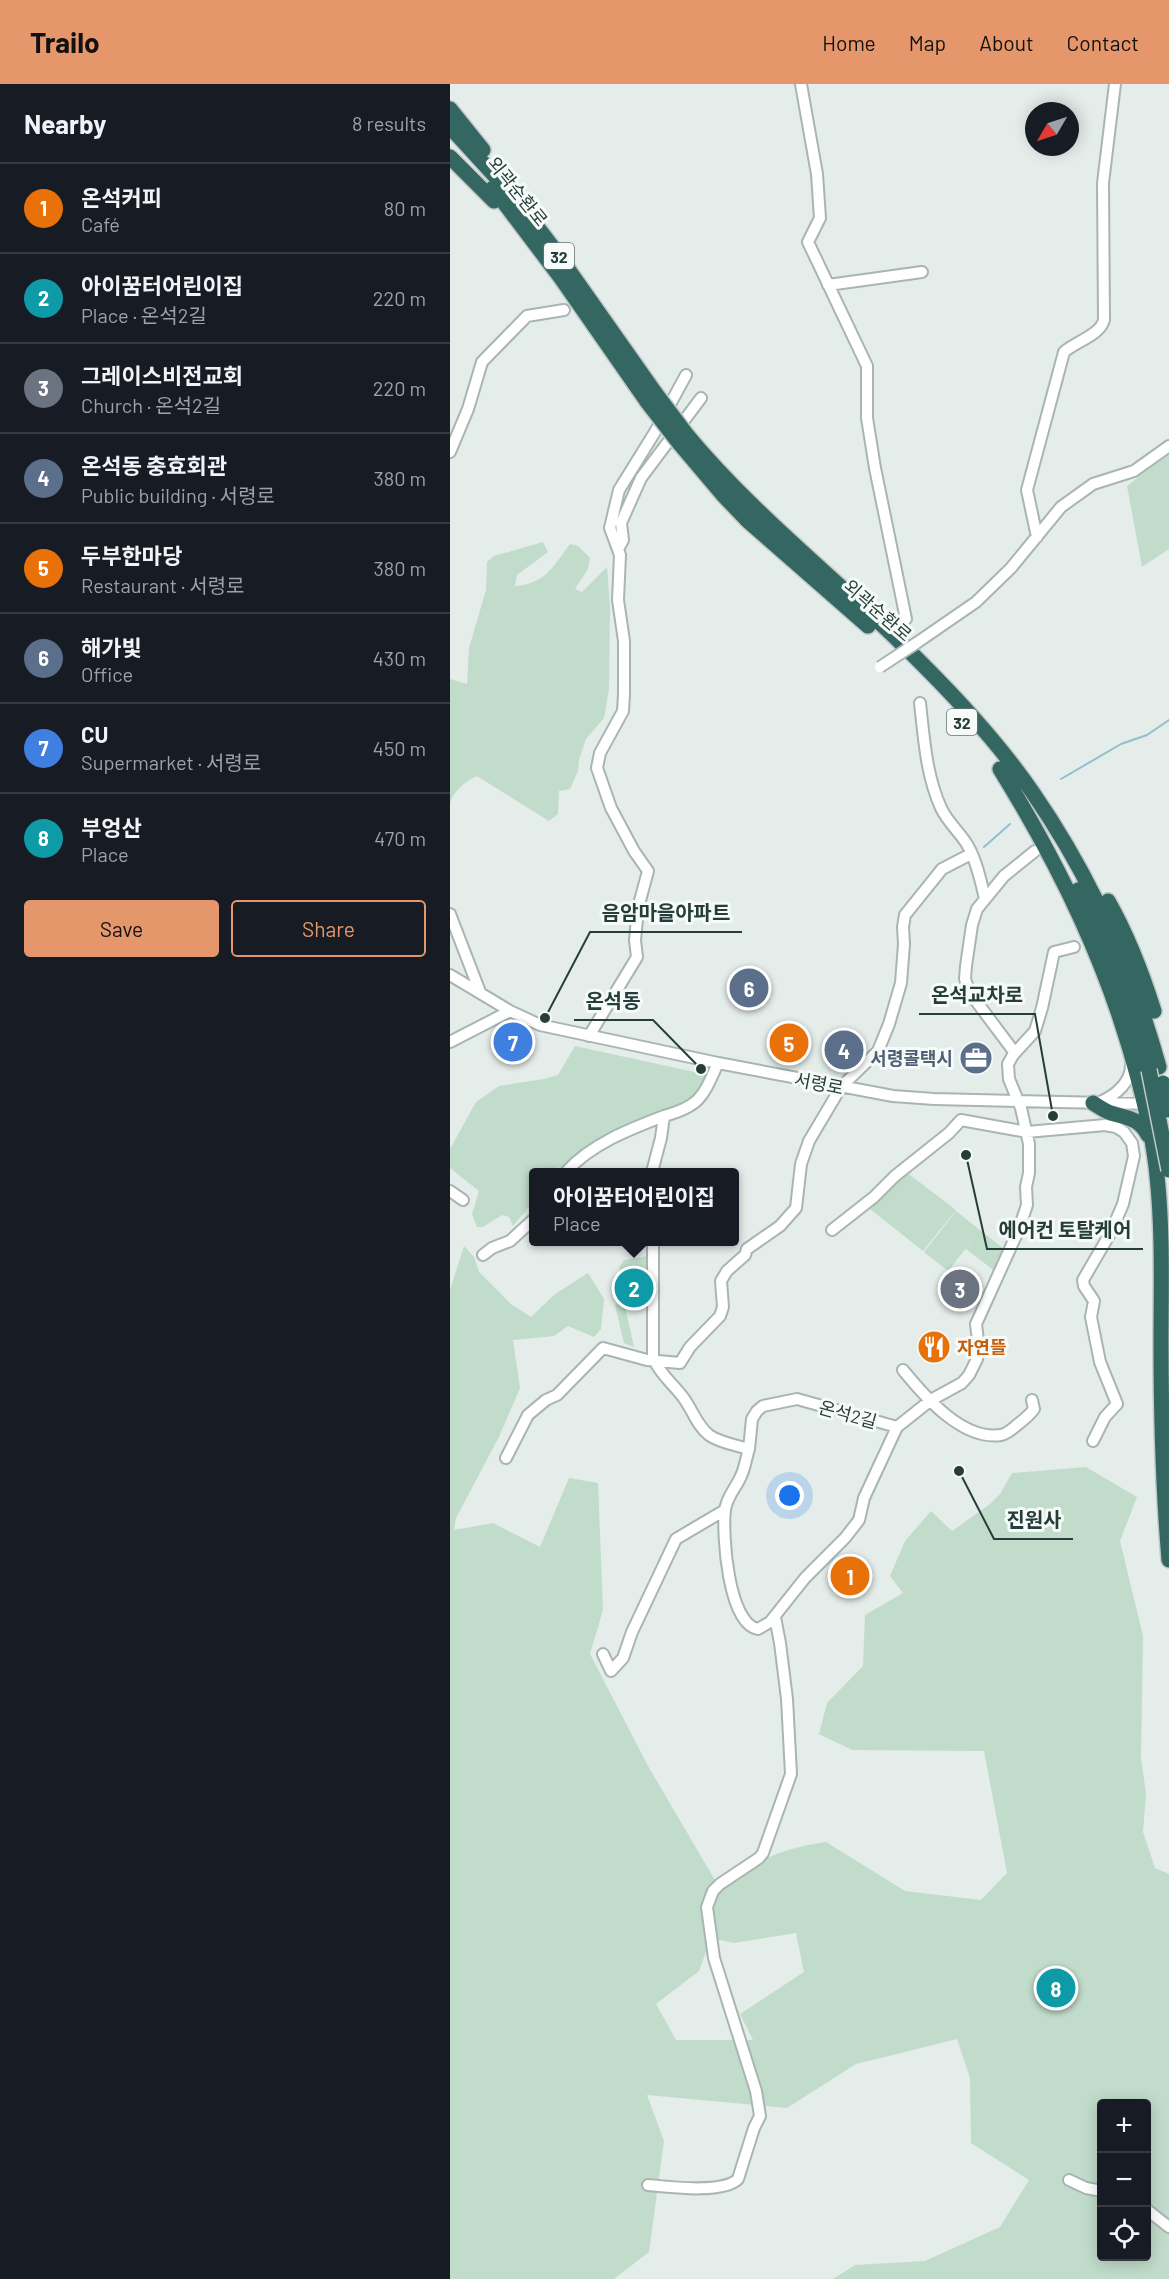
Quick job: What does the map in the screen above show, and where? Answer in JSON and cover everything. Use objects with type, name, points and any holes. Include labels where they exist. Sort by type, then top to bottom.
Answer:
[{"type":"highway","points":[[450,109],[493,164],[548,250]]},
{"type":"highway","name":"외곽순환로","points":[[450,127],[515,198],[548,250],[723,495],[748,521],[915,670],[977,739],[1051,840],[1099,930],[1159,1068],[1169,1170]]},
{"type":"highway","name":"외곽순환로","points":[[450,142],[548,250]]},
{"type":"highway","points":[[450,157],[548,250]]},
{"type":"highway","name":"외곽순환로","points":[[683,439],[924,667],[969,714],[1033,793],[1082,873],[1112,932],[1138,996],[1169,1110]]},
{"type":"highway","points":[[1000,769],[1043,841],[1069,891],[1105,976],[1133,1061],[1144,1104],[1157,1175],[1162,1255],[1162,1430],[1169,1560]]},
{"type":"highway","points":[[1093,1103],[1110,1112],[1139,1121],[1151,1141]]},
{"type":"street","points":[[801,84],[817,174],[819,207],[819,218],[808,242],[867,366],[867,418],[874,468],[906,619]]},
{"type":"street","points":[[1037,537],[1027,490],[1064,352],[1074,343],[1098,332],[1104,320],[1103,183],[1115,84]]},
{"type":"street","points":[[828,285],[922,272]]},
{"type":"street","points":[[450,452],[468,409],[482,362],[527,316],[564,310]]},
{"type":"street","points":[[589,1036],[637,957],[635,940],[638,908],[648,871],[634,851],[611,808],[597,768],[600,753],[623,711],[624,694],[624,641],[618,600],[620,555],[610,528],[619,490],[655,432],[686,375]]},
{"type":"street","points":[[618,549],[623,540],[621,523],[641,478],[701,398]]},
{"type":"street","points":[[880,667],[976,602],[1011,568],[1061,507],[1093,484],[1134,471],[1169,446]]},
{"type":"street","points":[[920,703],[925,752],[931,781],[950,824],[968,846],[985,899]]},
{"type":"street","points":[[1035,850],[1004,876],[978,909],[972,925],[965,979],[970,993],[1015,1053],[1035,1031],[1054,952],[1074,947]]},
{"type":"street","points":[[506,1458],[528,1416],[546,1400],[557,1395],[603,1348],[654,1361],[667,1363],[682,1361],[690,1347],[718,1320],[723,1311],[721,1281],[727,1271],[745,1255],[747,1249],[780,1226],[792,1214],[797,1206],[800,1170],[809,1141],[841,1088],[878,1051],[901,983],[905,915],[942,869],[971,854]]},
{"type":"street","points":[[450,915],[480,992]]},
{"type":"street","name":"서령로","points":[[450,975],[510,1011],[540,1025],[841,1088],[903,1097],[1019,1102],[1169,1104]]},
{"type":"street","points":[[450,1042],[510,1011]]},
{"type":"street","name":"온석2길","points":[[749,1449],[752,1419],[763,1406],[796,1399],[897,1427],[931,1400],[966,1379],[977,1359],[979,1349],[976,1324],[1019,1229],[1027,1205],[1029,1156],[1027,1132],[1008,1069],[1010,1059],[1015,1053]]},
{"type":"street","points":[[1093,1103],[1112,1096],[1120,1089],[1129,1076],[1133,1061]]},
{"type":"street","points":[[571,1168],[578,1160],[622,1132],[664,1116],[682,1112],[696,1104],[703,1095],[718,1063]]},
{"type":"street","points":[[653,1168],[662,1138],[664,1116]]},
{"type":"street","points":[[832,1230],[950,1133],[961,1120],[1027,1132],[1112,1125],[1124,1132],[1133,1147],[1133,1162],[1123,1204],[1112,1232],[1083,1280],[1083,1285],[1094,1301],[1091,1317],[1100,1362],[1117,1404],[1105,1417],[1094,1441]]},
{"type":"street","points":[[450,1191],[463,1200]]},
{"type":"street","points":[[483,1255],[492,1248],[510,1241],[529,1224]]},
{"type":"street","points":[[653,1246],[652,1351],[654,1361],[662,1374],[684,1398],[707,1434],[718,1440],[749,1449],[741,1476],[728,1497],[725,1510],[728,1569],[741,1615],[747,1624],[756,1629],[766,1626],[805,1578],[845,1539],[859,1520],[864,1498],[897,1427]]},
{"type":"street","points":[[903,1370],[931,1400],[974,1433],[1004,1434],[1023,1421],[1034,1409],[1032,1400]]},
{"type":"street","points":[[603,1654],[611,1671],[623,1658],[632,1632],[676,1539],[725,1510]]},
{"type":"street","points":[[648,2185],[678,2188],[722,2187],[734,2183],[738,2179],[760,2116],[756,2091],[714,1958],[707,1908],[713,1891],[720,1884],[763,1853],[791,1774],[785,1680],[775,1617]]},
{"type":"street","points":[[1070,2180],[1086,2188],[1097,2190]]},
{"type":"street","points":[[1151,2213],[1169,2227]]},
{"type":"green space","points":[[1169,453],[1169,549],[1142,567],[1127,486]]},
{"type":"green space","points":[[543,542],[548,552],[517,575],[515,586],[525,585],[541,578],[570,544],[578,546],[590,558],[588,569],[575,589],[582,592],[607,567],[610,606],[609,689],[604,718],[586,739],[578,771],[570,789],[559,791],[558,814],[549,821],[477,776],[460,787],[450,803],[450,679],[467,684],[469,648],[486,590],[487,562],[494,556]]},
{"type":"green space","points":[[575,1046],[708,1075],[695,1094],[679,1106],[558,1168],[529,1168],[529,1207],[513,1226],[509,1217],[502,1215],[483,1227],[477,1227],[472,1214],[479,1191],[450,1168],[450,1149],[476,1102],[499,1086],[558,1075]]},
{"type":"green space","points":[[906,1172],[956,1210],[923,1251],[870,1209]]},
{"type":"green space","points":[[956,1211],[1004,1249],[996,1272],[966,1249],[975,1237],[948,1271],[924,1252]]},
{"type":"green space","points":[[464,1246],[474,1257],[479,1272],[511,1304],[531,1317],[555,1294],[588,1273],[604,1299],[601,1329],[594,1337],[568,1326],[554,1336],[513,1340],[520,1388],[499,1437],[456,1518],[454,1530],[493,1523],[540,1547],[569,1478],[598,1483],[603,1610],[590,1654],[648,1766],[719,1887],[770,1857],[795,1848],[826,1842],[905,1891],[981,1900],[1007,1873],[984,1751],[852,1750],[819,1734],[827,1703],[863,1666],[865,1615],[903,1593],[890,1576],[905,1541],[931,1511],[952,1531],[990,1504],[1000,1494],[1012,1473],[1086,1467],[1137,1497],[1120,1541],[1143,1636],[1141,1758],[1146,1794],[1143,1832],[1155,1868],[1169,1874],[1169,2279],[833,2279],[855,2265],[925,2261],[1000,2227],[1029,2180],[971,2143],[970,2078],[957,2039],[856,2064],[787,2108],[647,2095],[664,2141],[649,2252],[614,2279],[450,2279],[450,1290]],"holes":[[[796,1933],[804,1972],[740,2014],[753,2040],[676,2040],[656,2004],[699,1971],[711,1938],[734,1943]]]},
{"type":"green space","points":[[649,1256],[649,1267],[639,1274],[637,1272],[626,1281],[619,1267],[624,1260]]},
{"type":"green space","points":[[624,1302],[634,1347],[624,1343],[615,1305]]},
{"type":"waterway","points":[[1061,779],[1121,744],[1147,735],[1169,720]]},
{"type":"waterway","points":[[984,847],[1010,824]]},
{"type":"place","name":"해가빛","points":[[749,988]]},
{"type":"place","name":"음암마을아파트","points":[[545,1018]]},
{"type":"place","name":"CU","points":[[513,1042]]},
{"type":"place","name":"두부한마당","points":[[789,1043]]},
{"type":"place","name":"온석동 충효회관","points":[[844,1050]]},
{"type":"place","name":"서령콜택시","points":[[976,1058]]},
{"type":"place","name":"온석동","points":[[701,1069]]},
{"type":"place","name":"온석교차로","points":[[1053,1116]]},
{"type":"place","name":"에어컨 토탈케어","points":[[966,1155]]},
{"type":"place","name":"아이꿈터어린이집","points":[[634,1288]]},
{"type":"place","name":"그레이스비전교회","points":[[960,1289]]},
{"type":"place","name":"자연뜰","points":[[934,1347]]},
{"type":"place","name":"진원사","points":[[959,1471]]},
{"type":"place","name":"온석커피","points":[[850,1576]]},
{"type":"place","name":"부엉산","points":[[1056,1988]]}]
